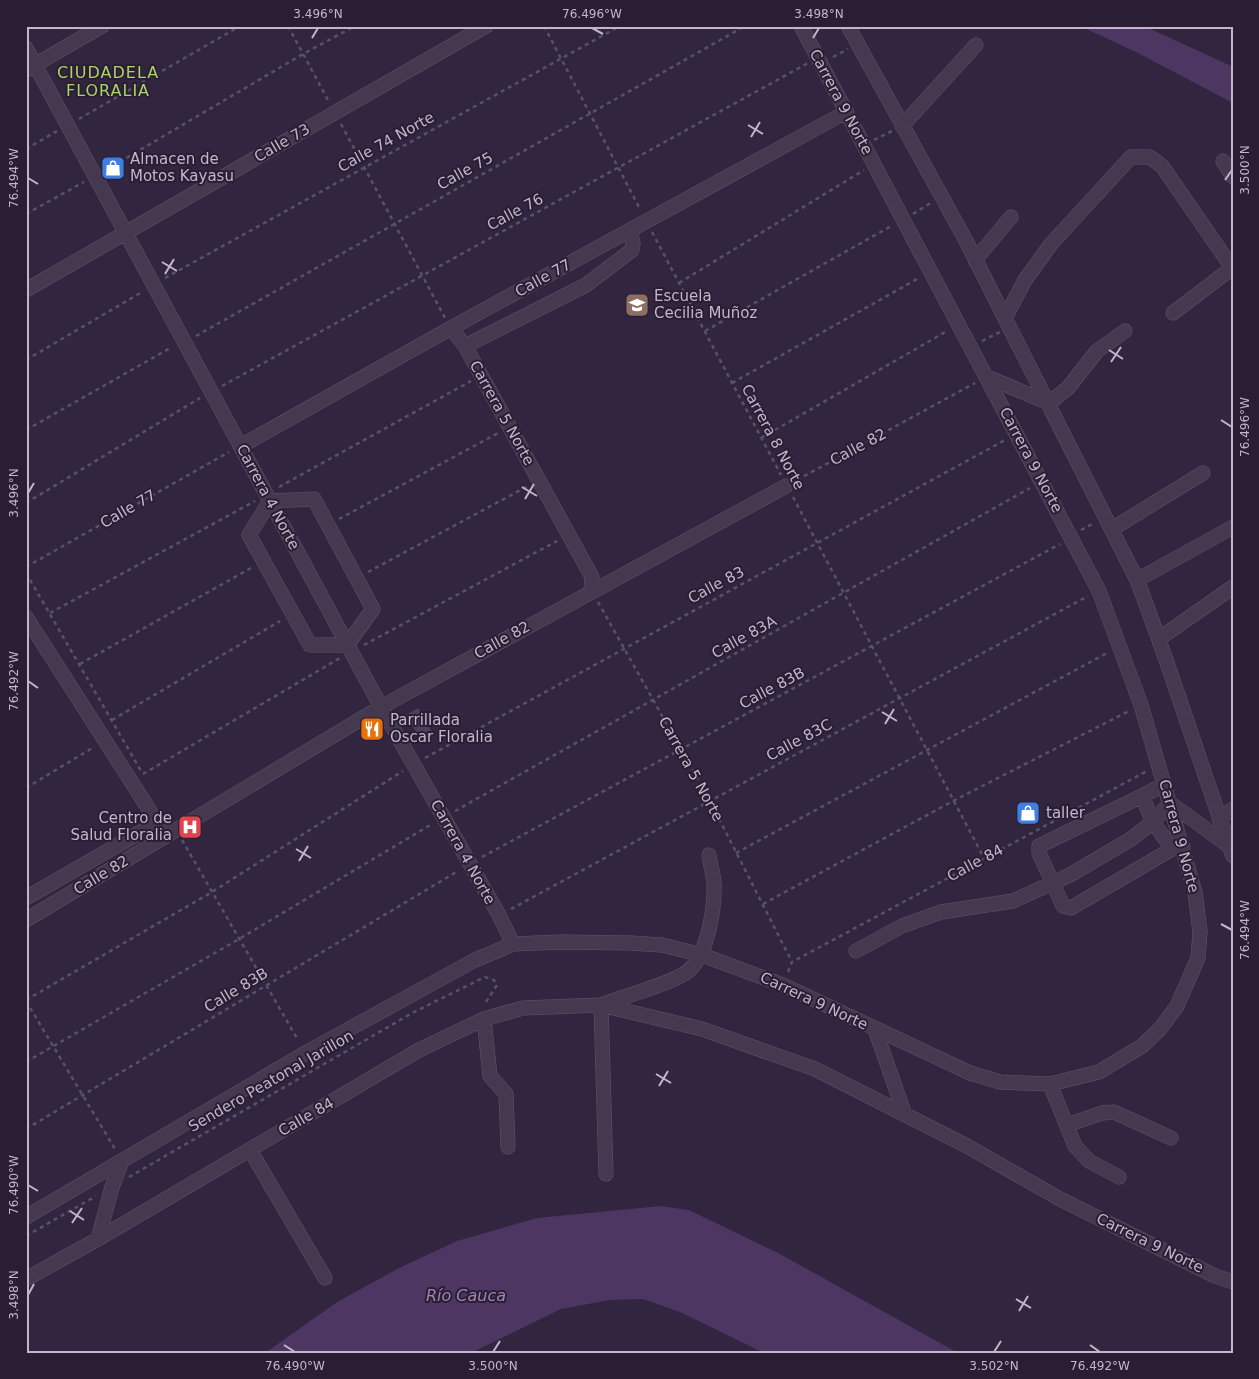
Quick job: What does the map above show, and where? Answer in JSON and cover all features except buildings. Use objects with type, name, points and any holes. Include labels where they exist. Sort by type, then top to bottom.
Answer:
[{"type":"street","points":[[31,67],[102,26]]},
{"type":"street","name":"Calle 73","points":[[26,290],[486,26]]},
{"type":"street","name":"Carrera 9 Norte","points":[[513,944],[561,942],[639,943],[662,945],[702,955],[783,985],[970,1073],[1000,1082],[1050,1084],[1099,1072],[1142,1046],[1160,1029],[1177,1006],[1198,958],[1200,932],[1195,892],[1178,848],[1170,803],[1141,705],[1098,591],[1072,537],[801,26]]},
{"type":"street","points":[[848,26],[975,260],[1137,580],[1160,638],[1231,851]]},
{"type":"street","points":[[902,126],[976,45]]},
{"type":"street","name":"Carrera 4 Norte","points":[[26,48],[31,67],[126,232],[263,501],[347,645],[499,915],[513,944]]},
{"type":"street","name":"Calle 77","points":[[236,449],[451,328],[846,112]]},
{"type":"street","points":[[1007,322],[1025,280],[1051,244],[1131,157],[1150,158],[1162,166],[1232,268],[1173,313]]},
{"type":"street","points":[[1223,161],[1233,178]]},
{"type":"street","points":[[975,260],[1011,217]]},
{"type":"street","points":[[465,346],[586,284],[632,250],[633,243],[630,230]]},
{"type":"street","name":"Carrera 5 Norte","points":[[451,328],[465,346],[592,577],[591,591]]},
{"type":"street","points":[[1049,403],[1068,388],[1097,351],[1125,331]]},
{"type":"street","points":[[987,377],[1049,403]]},
{"type":"street","points":[[1109,523],[1203,473]]},
{"type":"street","name":"Calle 82","points":[[26,920],[381,707],[786,486]]},
{"type":"street","points":[[314,499],[373,609],[347,645],[310,645],[249,535],[263,501],[314,499]]},
{"type":"street","points":[[1137,580],[1233,527]]},
{"type":"street","points":[[1160,638],[1233,587]]},
{"type":"street","points":[[26,617],[166,836]]},
{"type":"street","points":[[1142,796],[1153,822],[1178,848],[1070,908],[1063,906],[1039,853],[1039,846],[1165,784]]},
{"type":"street","points":[[856,951],[902,926],[941,912],[1014,901],[1052,883],[1131,839],[1153,822],[1170,803],[1231,851]]},
{"type":"street","points":[[1219,819],[1233,809]]},
{"type":"street","points":[[26,898],[158,822]]},
{"type":"street","points":[[606,1174],[601,1005],[676,978],[688,971],[702,955],[710,923],[714,882],[709,855]]},
{"type":"street","points":[[26,1217],[317,1046],[475,960],[513,944]]},
{"type":"street","name":"Carrera 9 Norte","points":[[601,1005],[702,1029],[815,1069],[967,1146],[1060,1199],[1215,1276],[1233,1282]]},
{"type":"street","name":"Calle 84","points":[[26,1279],[98,1239],[419,1050],[484,1019],[523,1008],[601,1005]]},
{"type":"street","points":[[484,1019],[490,1076],[506,1094],[508,1147]]},
{"type":"street","points":[[875,1029],[906,1115]]},
{"type":"street","points":[[1050,1084],[1075,1146],[1089,1161],[1119,1177]]},
{"type":"street","points":[[1067,1126],[1102,1113],[1114,1112],[1171,1138]]},
{"type":"street","points":[[250,1150],[324,1278]]},
{"type":"street","points":[[98,1239],[112,1187],[122,1161]]},
{"type":"path","points":[[78,119],[240,26]]},
{"type":"path","points":[[288,26],[451,328]]},
{"type":"path","points":[[106,170],[303,54],[355,26]]},
{"type":"path","name":"Carrera 8 Norte","points":[[544,26],[984,858]]},
{"type":"path","name":"Calle 74 Norte","points":[[164,278],[620,26]]},
{"type":"path","name":"Calle 75","points":[[195,336],[745,26]]},
{"type":"path","name":"Calle 76","points":[[222,386],[422,275],[819,60],[858,44]]},
{"type":"path","points":[[864,145],[902,126]]},
{"type":"path","points":[[26,149],[57,131]]},
{"type":"path","points":[[679,283],[874,164]]},
{"type":"path","points":[[26,214],[84,182]]},
{"type":"path","points":[[705,331],[904,220],[940,197]]},
{"type":"path","points":[[732,383],[931,271]]},
{"type":"path","points":[[26,360],[144,292]]},
{"type":"path","points":[[971,347],[1007,322]]},
{"type":"path","points":[[762,438],[959,324]]},
{"type":"path","points":[[26,430],[174,347]]},
{"type":"path","points":[[278,488],[481,375]]},
{"type":"path","name":"Calle 82","points":[[786,486],[987,377]]},
{"type":"path","points":[[26,503],[201,398]]},
{"type":"path","points":[[339,519],[510,427]]},
{"type":"path","name":"Calle 83","points":[[425,758],[1017,433]]},
{"type":"path","name":"Calle 77","points":[[26,567],[236,449]]},
{"type":"path","points":[[367,572],[538,480]]},
{"type":"path","name":"Calle 83A","points":[[455,811],[1042,481]]},
{"type":"path","points":[[50,613],[263,501]]},
{"type":"path","name":"Calle 83B","points":[[482,858],[1072,537],[1109,523]]},
{"type":"path","points":[[362,646],[568,535]]},
{"type":"path","points":[[80,664],[251,568]]},
{"type":"path","name":"Carrera 5 Norte","points":[[591,591],[710,801],[792,962]]},
{"type":"path","name":"Calle 83C","points":[[511,909],[1098,591]]},
{"type":"path","points":[[112,720],[280,621]]},
{"type":"path","points":[[736,853],[1119,647]]},
{"type":"path","points":[[143,774],[340,658]]},
{"type":"path","points":[[763,904],[953,801],[1141,705]]},
{"type":"path","points":[[26,788],[119,732]]},
{"type":"path","name":"Calle 84","points":[[792,962],[1159,764]]},
{"type":"path","points":[[122,1161],[26,1000],[212,892],[403,771]]},
{"type":"path","points":[[26,1062],[432,824]]},
{"type":"path","name":"Calle 83B","points":[[26,1129],[458,871]]},
{"type":"path","name":"Sendero Peatonal Jarillon","points":[[26,1236],[414,1012],[485,978],[494,980],[497,985],[483,1007],[484,1019]]},
{"type":"water","points":[[1080,26],[1144,26],[1233,67],[1233,103],[1136,52]]},
{"type":"water","name":"Río Cauca","points":[[661,1206],[689,1210],[780,1254],[958,1353],[764,1353],[680,1312],[643,1299],[610,1300],[561,1309],[471,1353],[265,1353],[337,1302],[399,1268],[457,1241],[537,1218]]},
{"type":"place","name":"Almacen de Motos Kayasu","points":[[113,168]]},
{"type":"place","name":"Escuela Cecilia Muñoz","points":[[637,305]]},
{"type":"place","name":"Parrillada Oscar Floralia","points":[[372,729]]},
{"type":"place","name":"taller","points":[[1028,813]]},
{"type":"place","name":"Centro de Salud Floralia","points":[[190,827]]},
{"type":"district","name":"CIUDADELA FLORALIA","points":[[108,81]]}]
